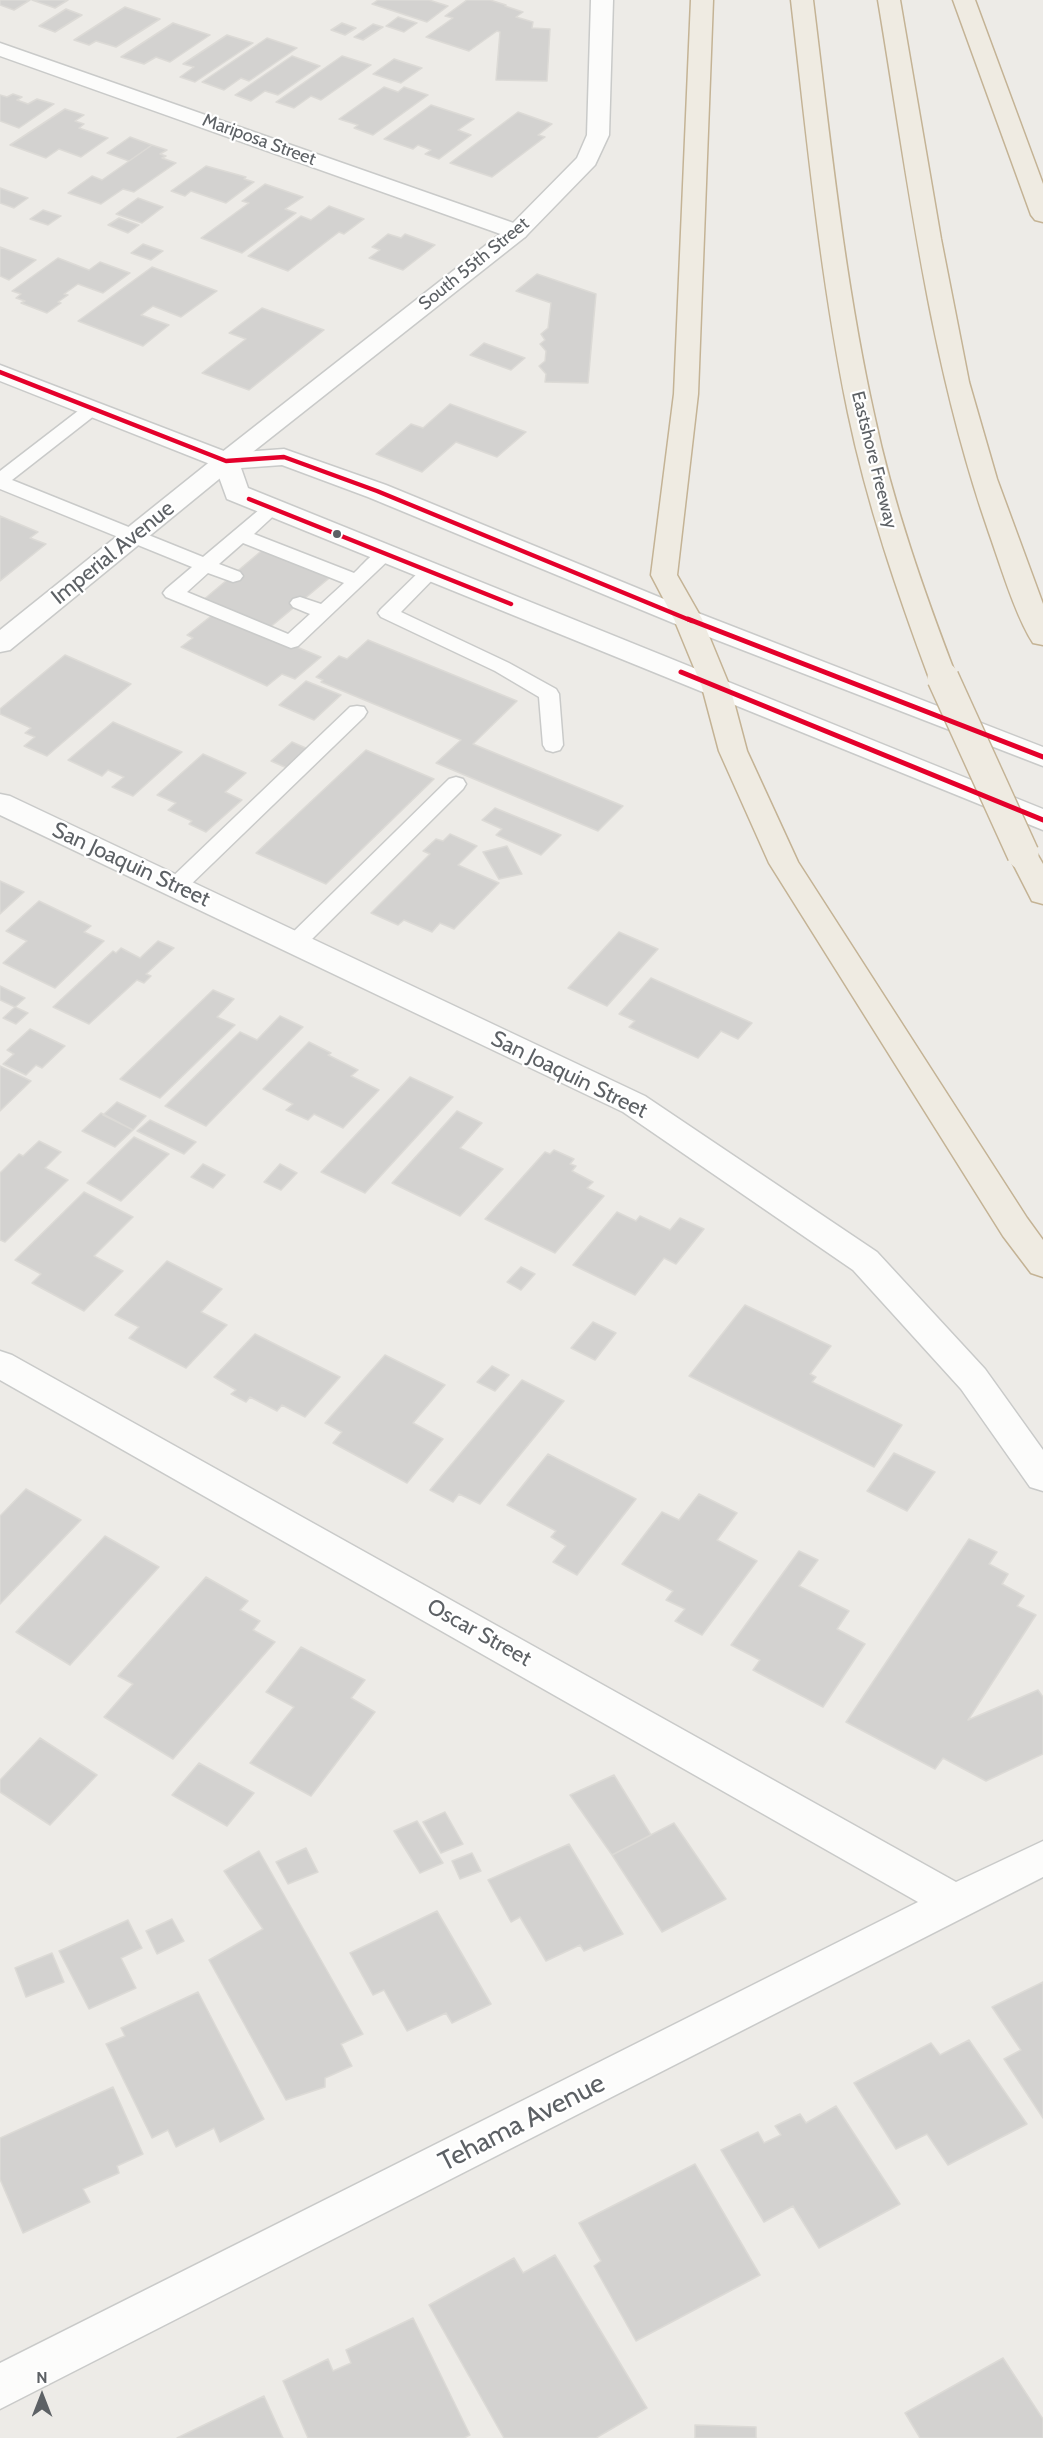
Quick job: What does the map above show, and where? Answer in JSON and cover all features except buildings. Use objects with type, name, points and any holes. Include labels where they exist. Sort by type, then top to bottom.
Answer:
[{"type":"highway","points":[[702,0],[686,394],[664,575],[688,619],[717,687],[734,751],[784,862],[1015,1227],[1043,1264]]},
{"type":"highway","name":"Eastshore Freeway","points":[[801,0],[843,312],[861,415],[889,524],[943,678],[1043,894]]},
{"type":"highway","points":[[889,0],[958,383],[992,500],[1043,637]]},
{"type":"highway","points":[[964,0],[1043,214]]},
{"type":"street","name":"South 55th Street","points":[[226,461],[517,232],[587,160],[598,135],[602,0]]},
{"type":"street","name":"Mariposa Street","points":[[0,49],[517,232]]},
{"type":"street","points":[[0,372],[226,461],[284,457],[377,491],[688,619],[1043,757]]},
{"type":"street","points":[[226,461],[236,493],[1043,820]]},
{"type":"street","name":"Imperial Avenue","points":[[0,644],[226,461]]},
{"type":"street","name":"San Joaquin Street","points":[[0,803],[634,1104],[865,1261],[973,1379],[1043,1477]]},
{"type":"street","name":"Oscar Street","points":[[0,1364],[957,1903]]},
{"type":"street","name":"Tehama Avenue","points":[[0,2387],[1043,1858]]},
{"type":"lane","points":[[93,408],[0,481],[132,537],[233,576]]},
{"type":"lane","points":[[273,508],[173,593],[291,642],[385,554]]},
{"type":"lane","points":[[241,536],[357,581]]},
{"type":"lane","points":[[431,572],[388,614],[502,667],[549,694],[553,745]]},
{"type":"lane","points":[[300,603],[324,612]]},
{"type":"lane","points":[[176,886],[357,712]]},
{"type":"lane","points":[[295,943],[456,784]]},
{"type":"transit line","points":[[0,372],[226,461],[284,457],[377,491],[688,619],[1043,757]]},
{"type":"transit line","points":[[249,499],[511,604]]},
{"type":"transit line","points":[[681,672],[1043,820]]}]
